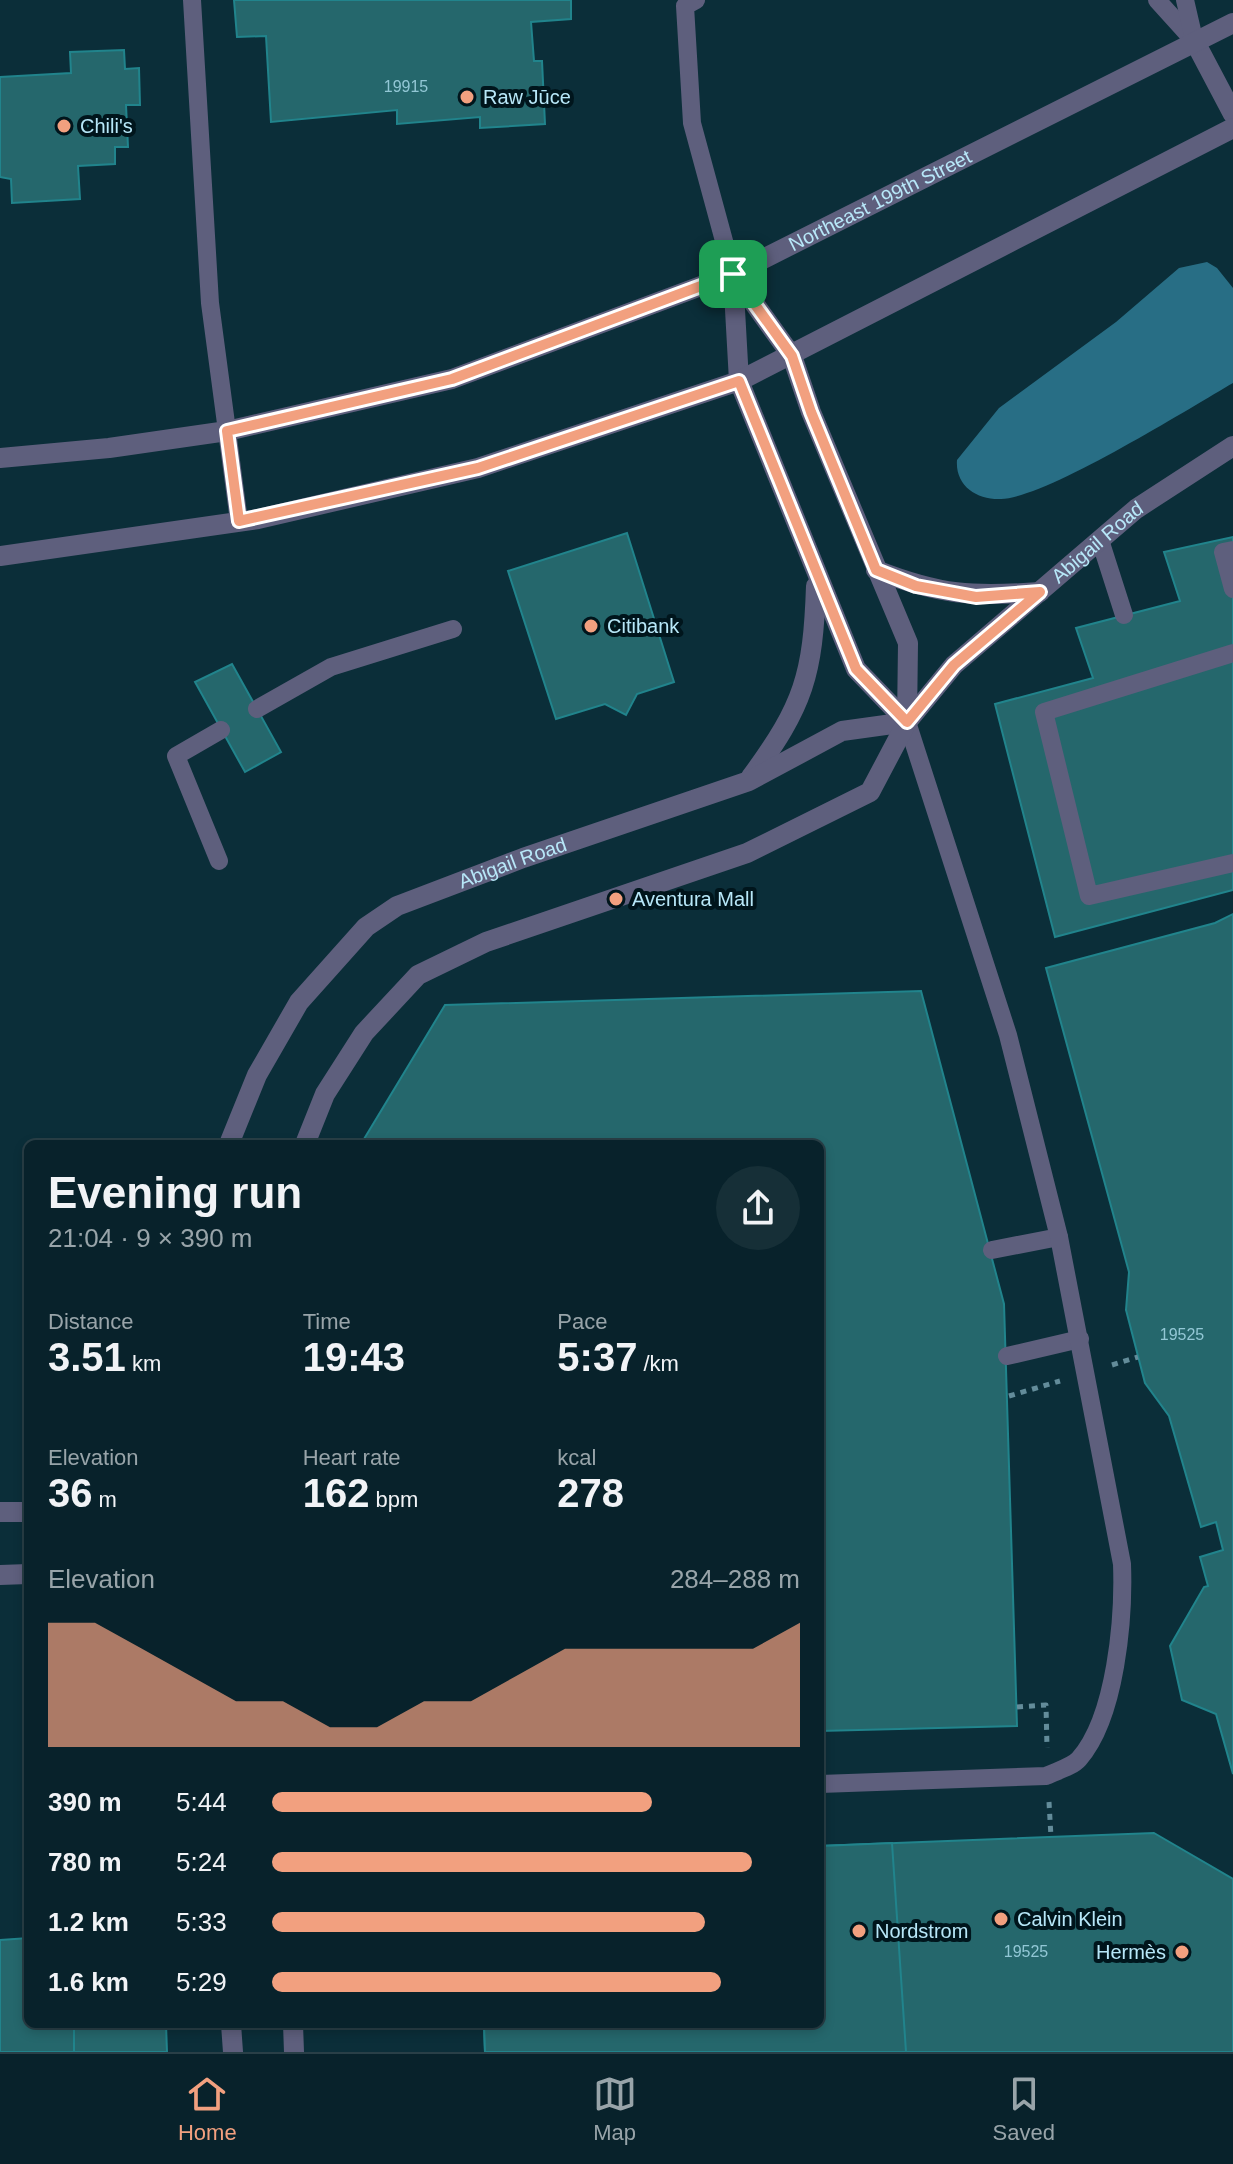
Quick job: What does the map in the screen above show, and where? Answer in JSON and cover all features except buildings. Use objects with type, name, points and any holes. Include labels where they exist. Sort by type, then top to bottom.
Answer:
[{"type":"street","name":"Northeast 199th Street","points":[[0,458],[227,431],[452,379],[733,274],[1233,23]]},
{"type":"street","points":[[1195,42],[1233,114]]},
{"type":"street","points":[[0,556],[239,521],[478,468],[739,381],[1233,128]]},
{"type":"street","points":[[733,274],[792,356],[811,412],[908,643],[907,722]]},
{"type":"street","points":[[733,274],[739,381],[856,669],[907,722]]},
{"type":"street","name":"Abigail Road","points":[[307,1140],[325,1094],[364,1033],[418,975],[486,942],[747,853],[870,792],[907,722],[954,665],[1136,509],[1233,446]]},
{"type":"street","points":[[876,570],[916,586],[976,597],[1040,592]]},
{"type":"street","points":[[749,781],[785,732],[803,692],[814,649],[817,577]]},
{"type":"street","name":"Abigail Road","points":[[231,1140],[257,1075],[299,1002],[366,927],[397,906],[508,863],[749,781],[842,731],[907,722]]},
{"type":"street","points":[[0,1512],[24,1512]]},
{"type":"street","points":[[0,1575],[24,1574]]},
{"type":"street","points":[[231,2028],[233,2052]]},
{"type":"street","points":[[293,2028],[294,2052]]},
{"type":"lane","points":[[192,0],[210,303],[239,521]]},
{"type":"lane","points":[[696,0],[685,6],[692,123],[733,274]]},
{"type":"lane","points":[[1157,0],[1195,42]]},
{"type":"lane","points":[[1185,0],[1195,42]]},
{"type":"lane","points":[[1100,540],[1124,615]]},
{"type":"lane","points":[[1233,550],[1223,552],[1233,589]]},
{"type":"lane","points":[[257,709],[331,667],[453,629]]},
{"type":"lane","points":[[1233,653],[1044,712],[1089,896],[1233,863]]},
{"type":"lane","points":[[824,1784],[1046,1776],[1078,1761],[1102,1718],[1119,1633],[1123,1594],[1122,1564],[1059,1237],[1004,1021],[907,722]]},
{"type":"lane","points":[[219,861],[176,756],[221,730]]},
{"type":"lane","points":[[992,1250],[1059,1237]]},
{"type":"lane","points":[[1007,1356],[1080,1339]]},
{"type":"water","points":[[1207,262],[1217,268],[1233,288],[1233,383],[1117,450],[1050,484],[1001,499],[984,497],[969,490],[960,477],[957,460],[999,408],[1116,322],[1179,268]]},
{"type":"place","name":"Raw Jūce","points":[[467,97]]},
{"type":"place","name":"Chili's","points":[[64,126]]},
{"type":"place","name":"Citibank","points":[[591,626]]},
{"type":"place","name":"Aventura Mall","points":[[616,899]]},
{"type":"place","name":"Calvin Klein","points":[[1001,1919]]},
{"type":"place","name":"Nordstrom","points":[[859,1931]]},
{"type":"place","name":"Hermès","points":[[1182,1952]]},
{"type":"route","points":[[733,274],[792,356],[811,412],[876,570],[916,586],[976,597],[1040,592],[954,665],[907,722],[856,669],[739,381],[478,468],[239,521],[227,431],[452,379],[733,274]]}]
